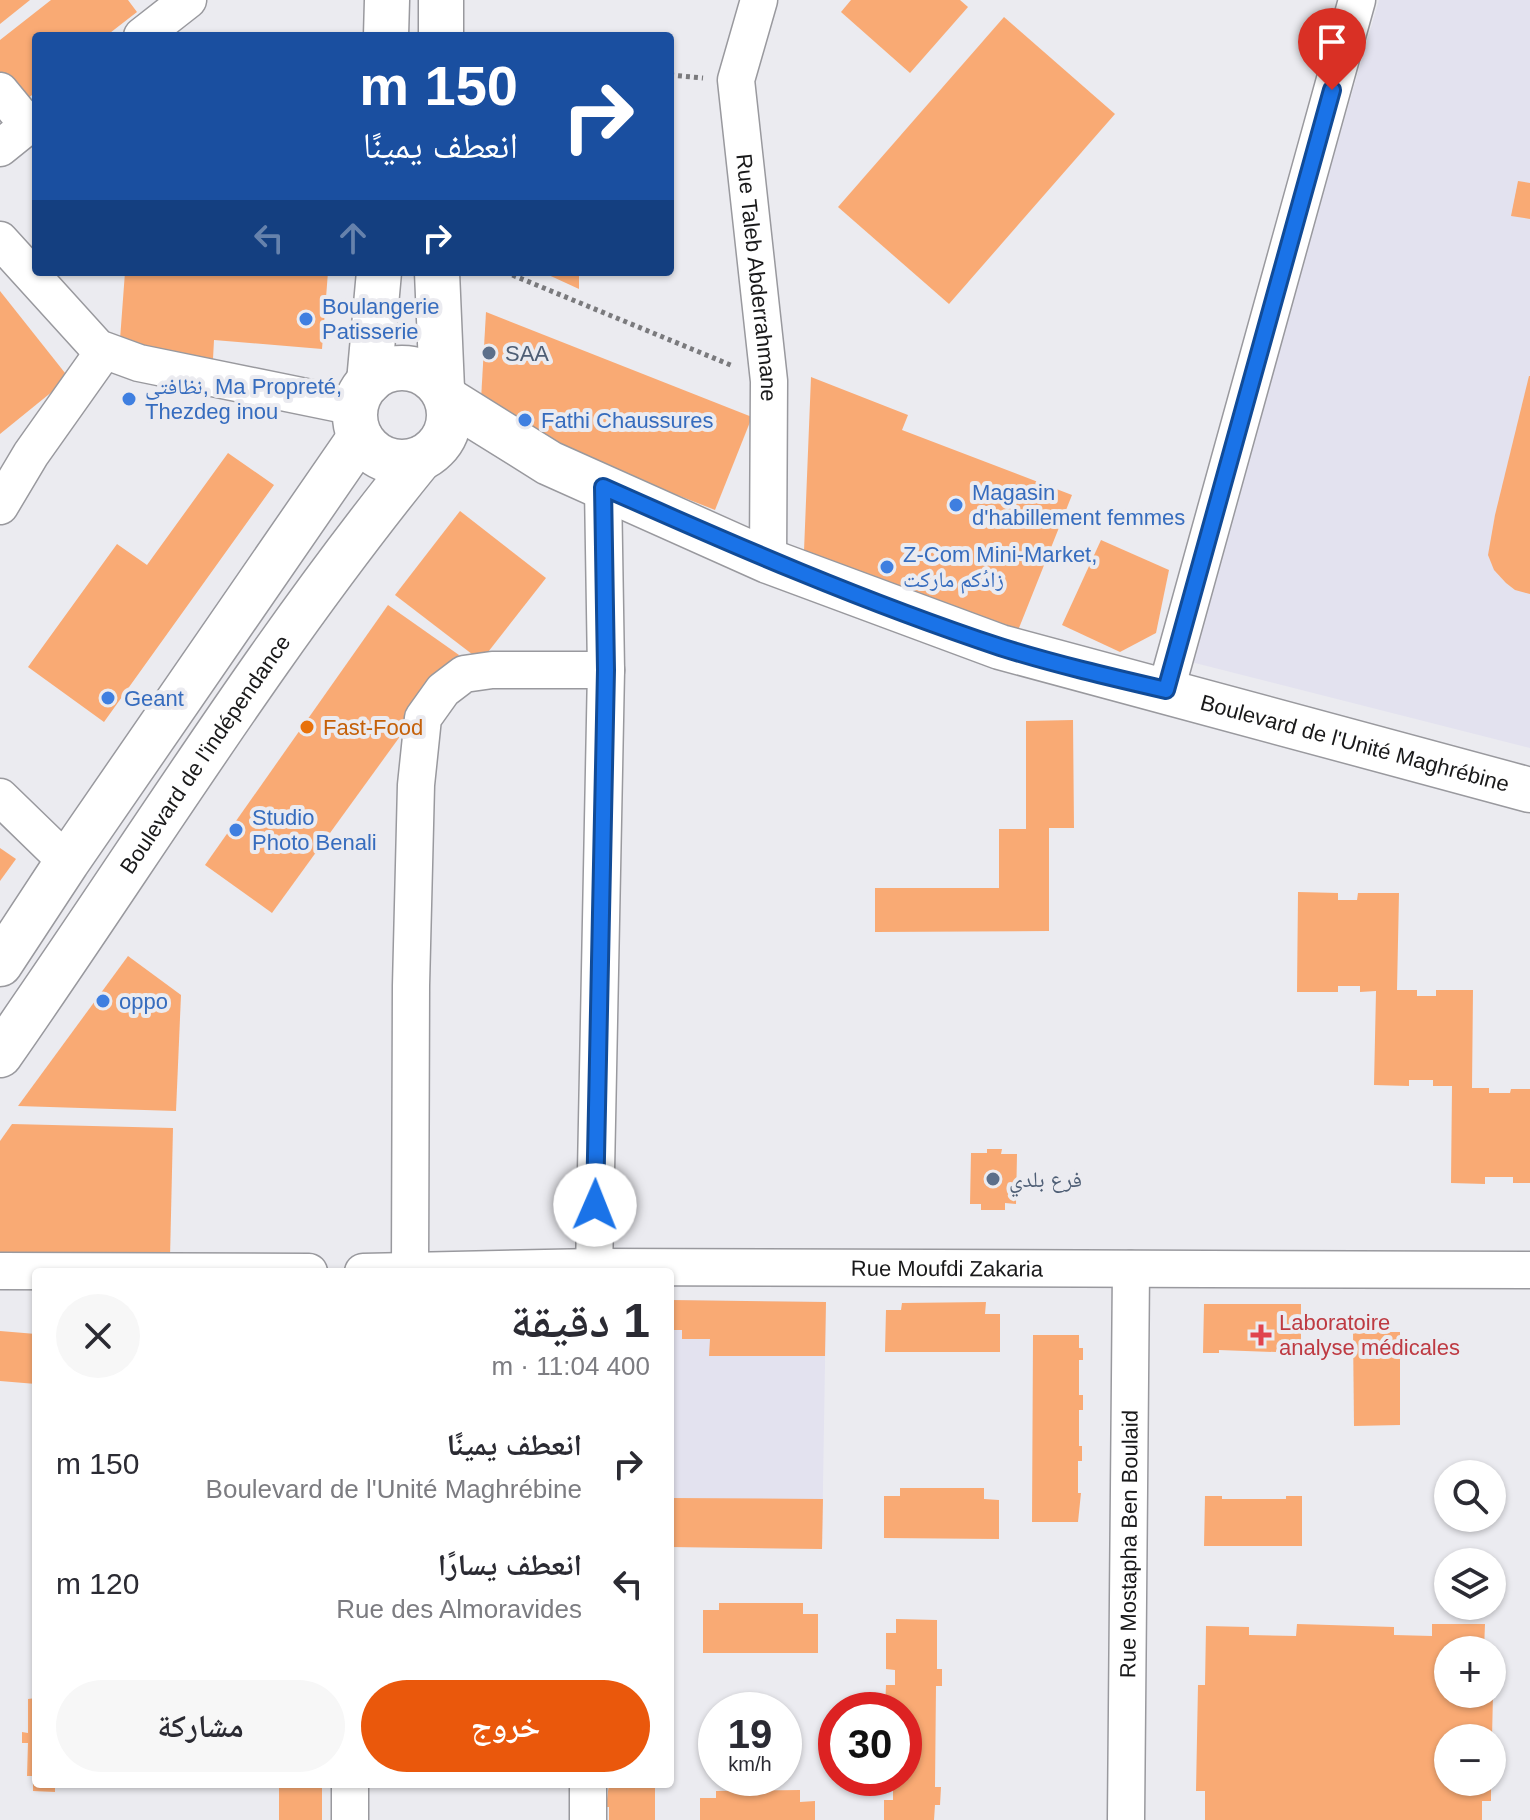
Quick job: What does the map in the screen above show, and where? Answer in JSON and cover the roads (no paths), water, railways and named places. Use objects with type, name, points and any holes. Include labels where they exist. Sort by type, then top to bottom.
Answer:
[{"type":"main road","points":[[386,32],[387,0]]},
{"type":"main road","points":[[441,0],[441,32]]},
{"type":"main road","points":[[378,276],[361,409],[368,448],[392,462],[426,455],[442,441],[448,428],[450,414],[445,395],[437,276]]},
{"type":"main road","points":[[0,964],[361,409],[393,368],[421,371],[433,379],[445,395]]},
{"type":"main road","name":"Boulevard de l'Unité Maghrébine","points":[[445,395],[549,463],[768,561],[1000,647],[1530,790]]},
{"type":"main road","name":"Boulevard de l'Unité Maghrébine","points":[[426,455],[549,463]]},
{"type":"main road","name":"Boulevard de l'indépendance","points":[[0,1055],[356,538],[426,455]]},
{"type":"street","name":"Rue Taleb Abderrahmane","points":[[759,0],[736,80],[769,381],[768,561]]},
{"type":"street","points":[[1166,690],[1357,0]]},
{"type":"street","points":[[146,32],[173,4]]},
{"type":"street","points":[[0,91],[32,122],[0,148]]},
{"type":"street","points":[[0,240],[32,275]]},
{"type":"street","points":[[33,276],[104,351],[139,363],[361,409]]},
{"type":"street","points":[[0,506],[31,454],[104,351]]},
{"type":"street","points":[[594,1268],[606,670],[603,487]]},
{"type":"street","points":[[410,1268],[412,924],[416,785],[423,718],[443,690],[464,674],[492,670],[606,670]]},
{"type":"street","points":[[0,797],[67,862]]},
{"type":"street","name":"Rue Moufdi Zakaria","points":[[674,1269],[1530,1270]]},
{"type":"street","name":"Rue Mostapha Ben Boulaid","points":[[1126,1820],[1131,1269]]},
{"type":"street","points":[[0,1271],[32,1271]]},
{"type":"street","points":[[350,1788],[350,1820]]},
{"type":"street","points":[[588,1788],[588,1820]]},
{"type":"place","name":"Boulangerie Patisserie","points":[[306,319]]},
{"type":"place","name":"SAA","points":[[489,353]]},
{"type":"place","name":"نظافتي, Ma Propreté, Thezdeg inou","points":[[129,399]]},
{"type":"place","name":"Fathi Chaussures","points":[[525,420]]},
{"type":"place","name":"Magasin d'habillement femmes","points":[[956,505]]},
{"type":"place","name":"Z-Com Mini-Market, زادُكم ماركت","points":[[887,567]]},
{"type":"place","name":"Geant","points":[[108,698]]},
{"type":"place","name":"Fast-Food","points":[[307,727]]},
{"type":"place","name":"Studio Photo Benali","points":[[236,830]]},
{"type":"place","name":"oppo","points":[[103,1001]]},
{"type":"place","name":"فرع بلدي","points":[[993,1179]]},
{"type":"place","name":"Laboratoire analyse médicales","points":[[1261,1335]]}]
